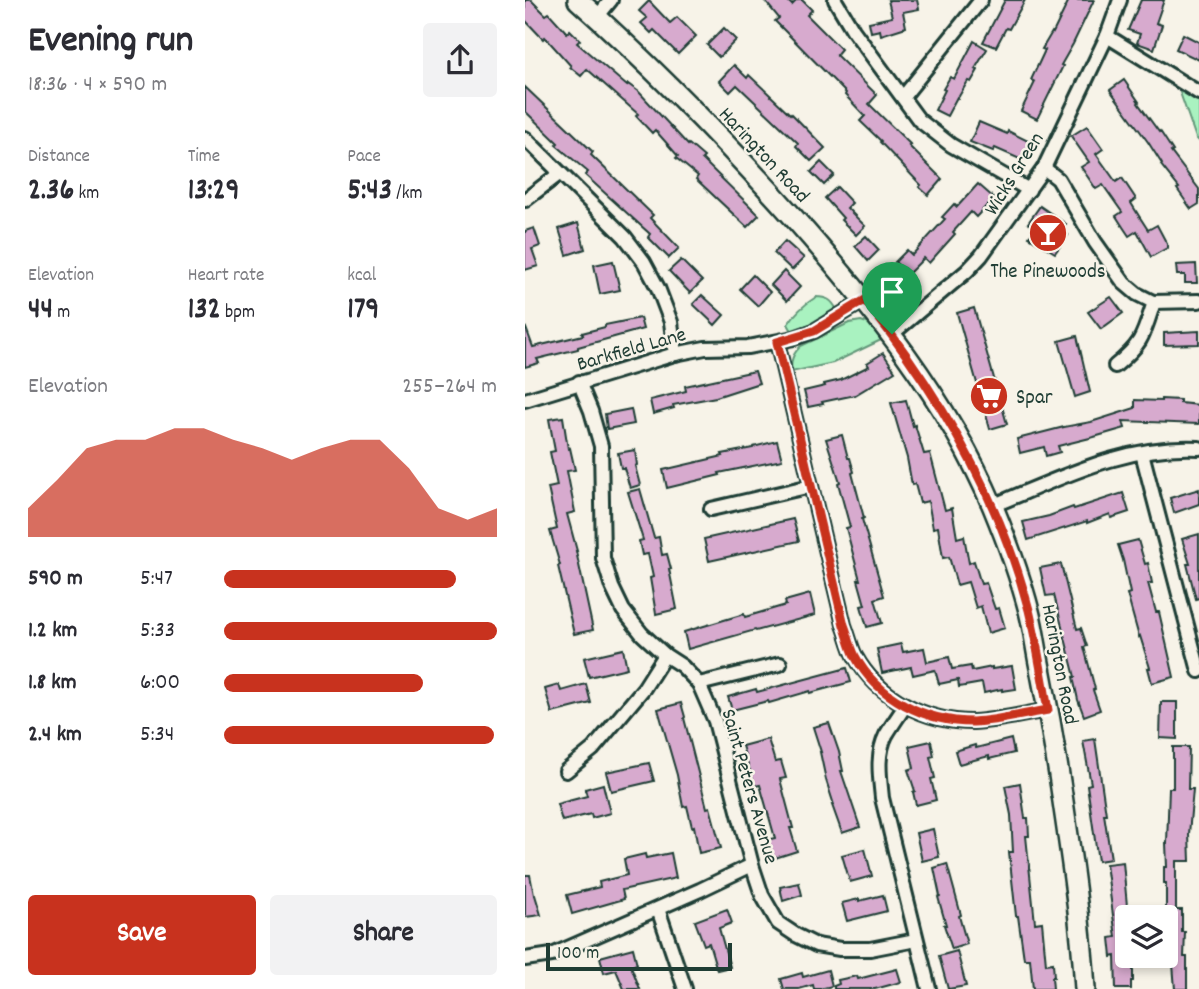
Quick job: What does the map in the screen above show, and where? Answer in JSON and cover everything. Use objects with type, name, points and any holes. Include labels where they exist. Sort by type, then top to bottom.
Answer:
[{"type":"street","name":"Harington Road","points":[[578,0],[691,107],[846,276],[927,384],[968,454],[1011,552],[1029,611],[1068,833],[1084,989]]},
{"type":"street","points":[[597,17],[611,0]]},
{"type":"street","points":[[835,0],[853,30],[919,120],[951,145],[1029,190]]},
{"type":"street","points":[[903,97],[981,0]]},
{"type":"street","name":"Wicks Green","points":[[892,334],[967,271],[1029,190],[1044,168],[1107,36],[1120,0]]},
{"type":"street","points":[[1107,36],[1199,93]]},
{"type":"street","points":[[525,138],[625,237],[644,262],[671,322],[675,354]]},
{"type":"street","points":[[1044,168],[1058,179],[1095,242],[1125,283],[1137,294],[1154,302],[1199,301]]},
{"type":"street","points":[[525,200],[559,174]]},
{"type":"street","name":"Barkfield Lane","points":[[525,400],[675,354],[705,348],[748,347],[777,342],[814,331],[865,300]]},
{"type":"street","points":[[1115,366],[1132,352],[1143,338],[1154,302]]},
{"type":"street","points":[[777,342],[844,625],[854,654],[866,672],[883,690],[905,706],[948,720],[974,722],[1048,710]]},
{"type":"street","name":"Saint Peters Avenue","points":[[579,382],[601,446],[603,558],[612,587],[623,610],[642,634],[682,666],[699,684],[715,721],[752,865],[762,895],[778,923],[817,945],[840,949],[870,949],[916,940]]},
{"type":"street","points":[[992,506],[1100,462],[1169,449],[1199,448]]},
{"type":"street","points":[[1143,453],[1199,671]]},
{"type":"street","points":[[711,509],[811,486]]},
{"type":"street","points":[[566,771],[593,749],[644,688],[665,655]]},
{"type":"street","points":[[699,684],[780,664]]},
{"type":"street","points":[[905,706],[885,737],[879,761],[880,778],[882,798],[929,989]]},
{"type":"street","points":[[525,959],[552,955],[752,865]]},
{"type":"street","points":[[658,909],[685,989]]},
{"type":"green space","points":[[1177,84],[1199,100],[1199,141],[1196,138]]},
{"type":"green space","points":[[816,297],[829,300],[837,310],[792,331],[788,324]]},
{"type":"green space","points":[[861,321],[870,324],[881,340],[833,363],[791,372],[793,358],[801,346],[849,323]]},
{"type":"building","points":[[525,0],[531,0],[546,15],[549,13],[567,33],[570,30],[580,40],[577,43],[627,86],[628,84],[639,92],[759,215],[747,227],[696,179],[698,176],[676,158],[678,156],[655,130],[652,133],[636,116],[638,114],[587,69],[581,76],[570,67],[545,37],[543,39],[525,20]]},
{"type":"building","points":[[764,0],[787,0],[792,5],[797,0],[802,0],[812,10],[807,15],[841,49],[836,55],[877,95],[869,104],[942,179],[928,195],[860,121],[865,116],[846,93],[775,21],[779,18]]},
{"type":"building","points":[[888,0],[917,0],[919,9],[903,12],[906,27],[881,35],[880,30],[871,32],[869,22],[892,17]]},
{"type":"building","points":[[1005,0],[1025,0],[996,47],[983,42]]},
{"type":"building","points":[[1069,0],[1094,0],[1037,119],[1021,111],[1035,82],[1031,80],[1045,50],[1042,49]]},
{"type":"building","points":[[1141,0],[1164,0],[1156,23],[1162,25],[1154,49],[1137,43],[1140,34],[1128,30]]},
{"type":"building","points":[[649,1],[670,23],[677,17],[696,36],[678,54],[654,30],[651,33],[641,23],[647,18],[639,11]]},
{"type":"building","points":[[724,28],[736,40],[719,57],[707,45]]},
{"type":"building","points":[[1183,34],[1199,42],[1199,60],[1176,49]]},
{"type":"building","points":[[974,41],[987,49],[971,82],[968,81],[947,116],[935,110],[945,90],[943,89],[950,77],[954,79]]},
{"type":"building","points":[[734,65],[791,113],[825,148],[811,161],[796,146],[798,143],[737,85],[730,92],[719,81]]},
{"type":"building","points":[[1124,80],[1199,189],[1199,204],[1191,209],[1148,142],[1110,90]]},
{"type":"building","points":[[525,87],[593,152],[591,155],[653,215],[650,218],[679,248],[669,258],[648,237],[650,234],[585,175],[588,172],[556,145],[558,143],[525,111]]},
{"type":"building","points":[[979,122],[1007,134],[1008,131],[1030,142],[1022,160],[995,148],[993,151],[970,142]]},
{"type":"building","points":[[1087,126],[1103,149],[1096,154],[1116,182],[1122,178],[1136,199],[1131,203],[1148,230],[1157,225],[1167,248],[1151,257],[1137,231],[1129,236],[1123,227],[1116,216],[1122,212],[1103,185],[1096,189],[1081,167],[1089,162],[1071,136]]},
{"type":"building","points":[[821,162],[834,175],[824,185],[811,172]]},
{"type":"building","points":[[978,184],[994,198],[976,217],[971,212],[929,263],[924,258],[903,279],[908,283],[894,299],[881,288],[899,266],[895,262],[907,250],[912,255],[945,219],[942,217],[954,204],[957,207]]},
{"type":"building","points":[[837,187],[852,203],[847,208],[865,226],[856,235],[825,198]]},
{"type":"building","name":"The Pinewoods","points":[[1040,206],[1066,224],[1061,231],[1068,235],[1055,253],[1029,237],[1035,228],[1028,223]]},
{"type":"building","points":[[578,223],[585,249],[567,255],[559,229]]},
{"type":"building","points":[[534,228],[540,246],[532,249],[538,266],[525,270],[525,231]]},
{"type":"building","points":[[866,236],[879,250],[868,261],[855,246]]},
{"type":"building","points":[[785,241],[804,258],[792,270],[774,253]]},
{"type":"building","points":[[681,260],[702,281],[690,293],[669,271]]},
{"type":"building","points":[[613,261],[620,290],[600,294],[594,265]]},
{"type":"building","points":[[1196,264],[1197,283],[1185,283],[1185,275],[1177,275],[1176,265]]},
{"type":"building","points":[[784,271],[800,287],[787,301],[771,285]]},
{"type":"building","points":[[753,275],[770,292],[758,306],[740,289]]},
{"type":"building","points":[[702,295],[724,315],[715,325],[693,304]]},
{"type":"building","points":[[1111,297],[1123,313],[1101,329],[1088,312]]},
{"type":"building","points":[[974,308],[1007,424],[990,429],[957,313]]},
{"type":"building","points":[[640,318],[643,329],[537,359],[539,363],[525,367],[526,328],[533,347],[583,335],[582,333],[605,325]]},
{"type":"building","points":[[1199,331],[1199,344],[1164,345],[1164,333]]},
{"type":"building","points":[[1077,336],[1090,392],[1075,397],[1059,341]]},
{"type":"building","points":[[883,353],[895,371],[855,395],[808,407],[804,391],[841,380],[869,366],[867,363]]},
{"type":"building","points":[[755,371],[759,383],[716,397],[673,405],[674,408],[653,414],[650,400],[686,391],[685,386]]},
{"type":"building","points":[[1161,399],[1199,405],[1199,424],[1123,421],[1125,428],[1058,446],[1060,452],[1046,456],[1044,447],[1020,453],[1017,439],[1091,422],[1135,408],[1135,400]]},
{"type":"building","points":[[906,400],[924,454],[930,453],[945,510],[952,508],[957,538],[964,536],[969,563],[974,561],[981,584],[986,583],[995,609],[999,608],[1005,628],[988,633],[981,606],[976,608],[968,582],[957,585],[949,557],[943,558],[938,527],[933,528],[928,501],[920,503],[915,484],[912,485],[891,403]]},
{"type":"building","points":[[631,409],[634,424],[607,429],[605,414]]},
{"type":"building","points":[[563,417],[568,449],[570,448],[575,470],[567,471],[575,512],[567,514],[593,630],[574,634],[550,531],[557,529],[548,488],[557,486],[550,452],[555,451],[549,419]]},
{"type":"building","points":[[842,435],[854,472],[852,473],[864,518],[862,519],[884,596],[875,599],[882,623],[867,627],[861,606],[865,605],[860,580],[846,528],[850,527],[838,483],[840,482],[826,439]]},
{"type":"building","points":[[777,441],[782,460],[719,473],[720,475],[667,488],[663,470]]},
{"type":"building","points":[[635,450],[635,466],[640,485],[630,488],[618,453]]},
{"type":"building","points":[[640,489],[654,538],[659,537],[662,555],[667,554],[677,609],[656,614],[648,554],[642,555],[639,541],[643,540],[628,492]]},
{"type":"building","points":[[1199,489],[1199,504],[1174,513],[1170,498]]},
{"type":"building","points":[[1123,493],[1129,512],[1111,518],[1110,514],[1028,540],[1023,522]]},
{"type":"building","points":[[793,519],[799,541],[709,561],[704,539]]},
{"type":"building","points":[[1199,534],[1199,598],[1196,599],[1187,564],[1190,564],[1182,539]]},
{"type":"building","points":[[1138,540],[1145,564],[1148,563],[1152,583],[1148,583],[1156,612],[1159,612],[1174,677],[1152,683],[1150,668],[1127,594],[1130,593],[1118,545]]},
{"type":"building","points":[[1061,564],[1077,629],[1081,628],[1087,646],[1084,647],[1100,710],[1084,716],[1054,595],[1046,596],[1040,568]]},
{"type":"building","points":[[810,594],[815,615],[688,649],[684,632],[786,605],[785,601]]},
{"type":"building","points":[[901,644],[903,652],[924,648],[927,662],[949,657],[952,669],[971,666],[972,671],[1012,666],[1016,689],[984,693],[982,683],[959,687],[958,680],[939,684],[935,670],[913,675],[911,667],[882,673],[877,649]]},
{"type":"building","points":[[623,649],[627,668],[589,677],[584,658]]},
{"type":"building","points":[[847,668],[851,682],[769,703],[768,701],[732,710],[728,697],[756,689],[757,692]]},
{"type":"building","points":[[586,684],[591,703],[552,713],[545,689],[559,685],[561,691]]},
{"type":"building","points":[[1161,702],[1177,702],[1177,739],[1160,738]]},
{"type":"building","points":[[681,703],[707,808],[710,807],[721,848],[699,853],[694,826],[692,827],[687,806],[683,807],[658,709]]},
{"type":"building","points":[[829,723],[839,752],[841,771],[860,827],[842,833],[832,805],[813,727]]},
{"type":"building","points":[[768,739],[775,762],[781,761],[786,778],[780,779],[797,851],[772,859],[766,840],[775,838],[760,785],[755,786],[742,746]]},
{"type":"building","points":[[1011,739],[1014,753],[959,764],[955,751]]},
{"type":"building","points":[[1095,739],[1111,859],[1098,861],[1087,785],[1091,784],[1083,741]]},
{"type":"building","points":[[931,741],[934,756],[930,757],[935,778],[931,779],[936,800],[916,805],[915,791],[908,770],[914,768],[909,746]]},
{"type":"building","points":[[1173,747],[1189,747],[1188,789],[1193,789],[1189,834],[1190,861],[1176,861],[1176,905],[1166,905],[1164,867],[1167,867],[1169,788],[1173,788]]},
{"type":"building","points":[[649,763],[654,781],[611,791],[606,772]]},
{"type":"building","points":[[1020,783],[1025,818],[1028,818],[1029,836],[1026,836],[1035,923],[1042,922],[1046,964],[1053,963],[1053,989],[1033,989],[1030,959],[1024,959],[1016,916],[1009,852],[1013,852],[1011,815],[1005,786]]},
{"type":"building","points":[[603,784],[610,813],[592,818],[591,814],[562,821],[557,804],[587,796],[585,789]]},
{"type":"building","points":[[933,829],[939,857],[922,861],[916,833]]},
{"type":"building","points":[[865,849],[872,876],[850,882],[842,855]]},
{"type":"building","points":[[671,853],[676,878],[622,890],[624,899],[572,914],[567,895],[600,887],[599,882],[627,875],[624,859],[645,854],[646,858]]},
{"type":"building","points":[[1123,862],[1127,905],[1115,905],[1115,930],[1106,864]]},
{"type":"building","points":[[947,864],[967,944],[952,949],[944,925],[934,868]]},
{"type":"building","points":[[525,875],[530,875],[541,915],[525,917]]},
{"type":"building","points":[[799,883],[802,895],[783,901],[780,887]]},
{"type":"building","points":[[883,895],[887,911],[847,921],[842,903]]},
{"type":"building","points":[[727,909],[732,923],[719,928],[730,967],[717,970],[709,943],[704,945],[695,921]]},
{"type":"building","points":[[1178,910],[1182,910],[1187,989],[1175,989],[1173,968],[1178,968]]},
{"type":"building","points":[[1115,937],[1115,956],[1112,957],[1110,938]]},
{"type":"building","points":[[633,948],[637,964],[631,966],[640,989],[624,989],[616,970],[604,973],[600,957]]},
{"type":"building","points":[[957,951],[966,986],[948,989],[939,956]]},
{"type":"building","points":[[1115,968],[1133,968],[1131,989],[1116,989]]},
{"type":"building","points":[[897,969],[901,982],[875,989],[834,989],[834,986],[839,984],[838,980],[857,976],[858,979]]},
{"type":"building","points":[[828,970],[832,986],[820,989],[814,989],[813,985],[784,989],[781,979],[802,973],[803,977]]},
{"type":"place","name":"The Pinewoods","points":[[1048,233]]},
{"type":"place","name":"Spar","points":[[989,396]]},
{"type":"route","points":[[865,300],[892,334],[927,384],[968,454],[992,506],[1011,552],[1029,611],[1048,710],[974,722],[948,720],[924,714],[905,706],[883,690],[854,654],[844,625],[777,342],[814,331],[865,300]]}]
